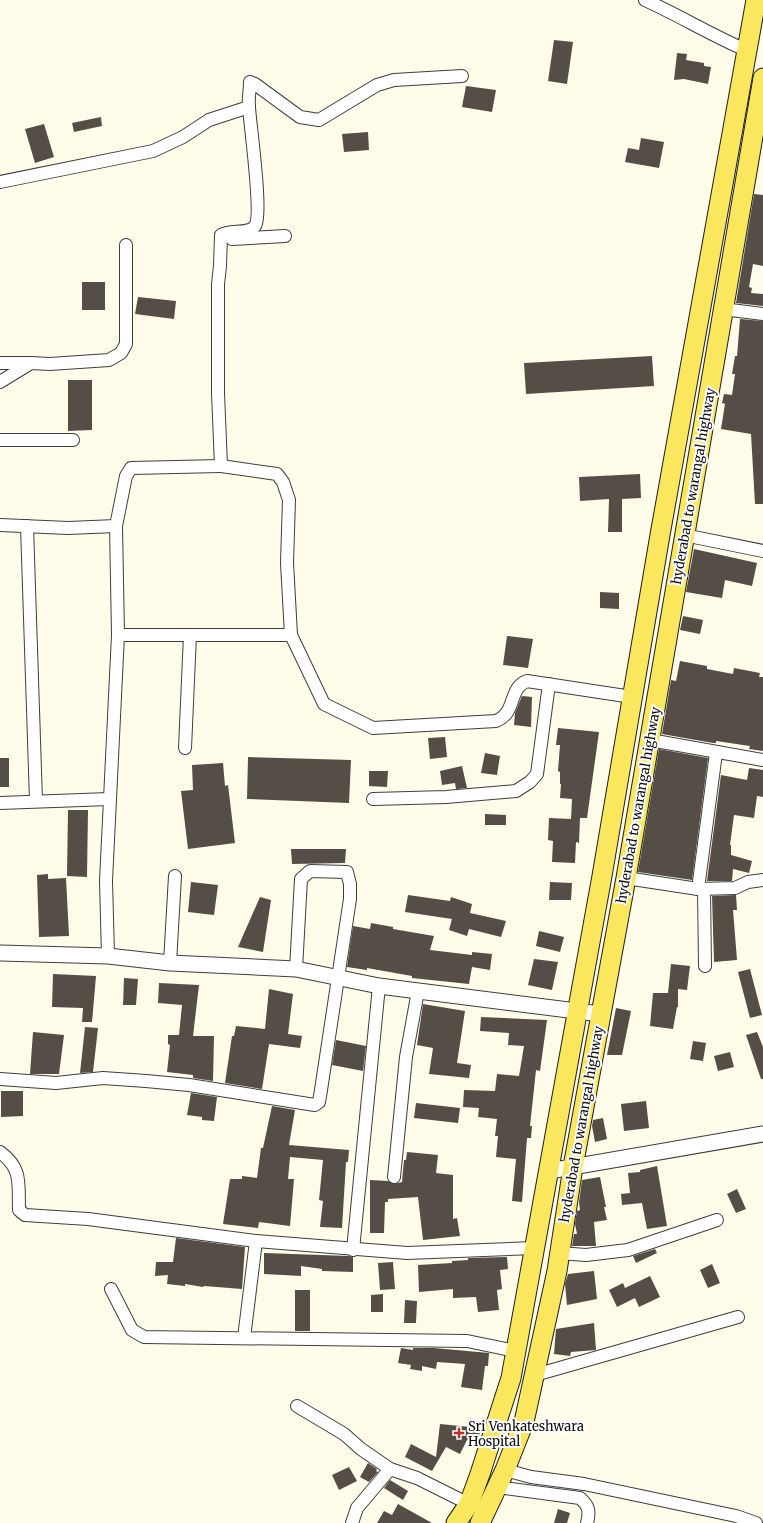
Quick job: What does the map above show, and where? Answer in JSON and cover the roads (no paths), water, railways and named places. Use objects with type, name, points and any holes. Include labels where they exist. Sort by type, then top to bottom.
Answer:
[{"type":"main road","points":[[456,1523],[469,1504],[485,1460],[510,1378],[578,1012],[700,306],[748,51],[756,0]]},
{"type":"main road","name":"hyderabad to warangal highway","points":[[480,1523],[505,1470],[524,1422],[559,1254],[600,1014],[650,740],[723,309],[757,147],[763,78]]},
{"type":"street","points":[[645,0],[668,10],[715,37],[748,51]]},
{"type":"street","points":[[221,466],[218,357],[218,284],[221,235],[226,231],[251,229],[257,222],[256,189],[249,107],[250,82],[255,84],[300,117],[319,120],[377,85],[394,80],[462,76]]},
{"type":"street","points":[[0,182],[153,151],[183,137],[209,120],[249,107]]},
{"type":"street","points":[[221,239],[285,236]]},
{"type":"street","points":[[0,363],[50,364],[109,360],[121,353],[126,344],[126,246]]},
{"type":"street","points":[[723,309],[763,314]]},
{"type":"street","points":[[0,382],[30,363]]},
{"type":"street","points":[[0,440],[73,440]]},
{"type":"street","points":[[108,956],[106,881],[118,635],[116,526],[126,476],[132,468],[221,466],[277,474],[283,482],[289,500],[287,563],[291,635],[324,704],[373,728],[496,721],[507,714],[516,691],[522,683],[527,681],[632,697]]},
{"type":"street","points":[[0,525],[68,528],[116,526]]},
{"type":"street","points":[[27,526],[36,801]]},
{"type":"street","points":[[684,535],[763,551]]},
{"type":"street","points":[[118,635],[291,635]]},
{"type":"street","points":[[185,748],[190,635]]},
{"type":"street","points":[[373,799],[446,797],[516,791],[530,782],[537,774],[549,684]]},
{"type":"street","points":[[650,740],[716,753],[763,760]]},
{"type":"street","points":[[705,966],[701,889],[716,753]]},
{"type":"street","points":[[0,803],[109,798]]},
{"type":"street","points":[[0,1079],[56,1083],[103,1078],[146,1081],[189,1085],[315,1105],[319,1102],[350,899],[350,884],[347,872],[310,871],[301,879],[296,969]]},
{"type":"street","points":[[170,963],[175,876]]},
{"type":"street","points":[[626,878],[701,889],[735,888],[748,882],[763,880]]},
{"type":"street","points":[[0,953],[108,956],[170,963],[296,969],[379,986],[600,1014]]},
{"type":"street","points":[[354,1250],[379,986]]},
{"type":"street","points":[[394,1177],[406,1057],[418,991]]},
{"type":"street","points":[[549,1170],[763,1134]]},
{"type":"street","points":[[0,1152],[11,1160],[18,1173],[19,1210],[25,1215],[88,1219],[256,1241],[354,1250],[407,1253],[534,1248]]},
{"type":"street","points":[[559,1254],[586,1255],[628,1250],[717,1220]]},
{"type":"street","points":[[244,1338],[256,1241]]},
{"type":"street","points":[[111,1289],[132,1330],[144,1337],[467,1341],[515,1351]]},
{"type":"street","points":[[535,1375],[738,1317]]},
{"type":"street","points":[[297,1406],[344,1434],[361,1449],[390,1468],[417,1478],[469,1504]]},
{"type":"street","points":[[352,1523],[357,1508],[390,1468]]},
{"type":"street","points":[[505,1470],[531,1477],[584,1484],[736,1516],[756,1523]]},
{"type":"street","points":[[497,1487],[580,1498],[586,1504],[590,1512],[587,1523]]},
{"type":"place","name":"Sri Venkateshwara Hospital","points":[[459,1433]]}]
